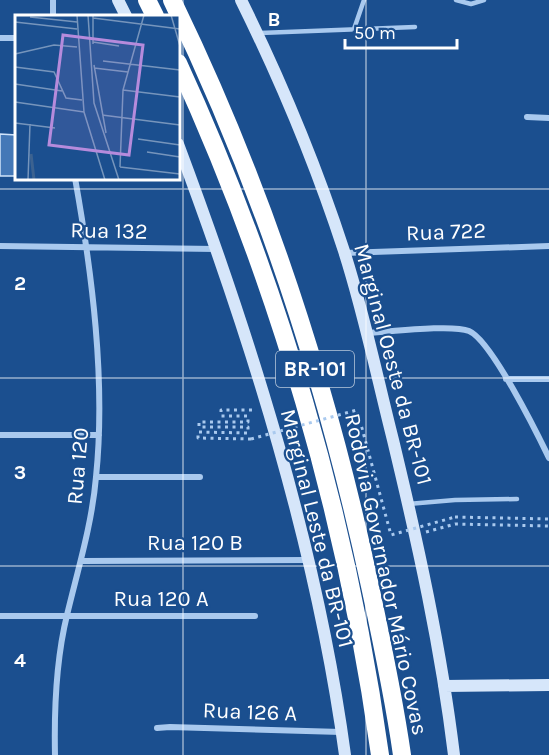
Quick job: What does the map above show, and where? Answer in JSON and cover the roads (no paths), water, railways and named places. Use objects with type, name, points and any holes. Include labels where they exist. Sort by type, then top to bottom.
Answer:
[{"type":"highway","points":[[147,0],[154,15]]},
{"type":"highway","name":"Rodovia Governador Mário Covas","points":[[172,0],[179,15]]},
{"type":"highway","name":"Rodovia Governador Mário Covas","points":[[180,16],[247,168],[307,343],[335,436],[356,520],[402,755]]},
{"type":"highway","name":"Rodovia Governador Mário Covas","points":[[180,67],[211,136],[243,217],[302,397],[351,594],[380,755]]},
{"type":"main road","points":[[118,0],[126,15]]},
{"type":"main road","name":"Marginal Oeste da BR-101","points":[[241,0],[293,112],[344,252],[367,333],[415,535],[444,686],[454,755]]},
{"type":"main road","name":"Marginal Leste da BR-101","points":[[180,149],[239,314],[268,429],[308,560],[345,755]]},
{"type":"main road","points":[[444,686],[549,685]]},
{"type":"street","points":[[527,117],[549,118]]},
{"type":"street","name":"Rua 120","points":[[55,755],[56,689],[67,616],[82,561],[96,477],[99,435],[96,350],[87,247],[75,180]]},
{"type":"street","name":"Rua 132","points":[[0,246],[217,249]]},
{"type":"street","name":"Rua 722","points":[[344,252],[549,246]]},
{"type":"street","points":[[367,333],[458,328],[467,330],[480,338],[506,379],[549,459]]},
{"type":"street","points":[[506,379],[549,379]]},
{"type":"street","points":[[0,435],[99,435]]},
{"type":"street","points":[[96,477],[200,477]]},
{"type":"street","name":"Rua 120 B","points":[[82,561],[308,560]]},
{"type":"street","name":"Rua 120 A","points":[[0,616],[255,616]]},
{"type":"street","name":"Rua 126 A","points":[[157,728],[341,732]]},
{"type":"lane","points":[[354,28],[363,0]]},
{"type":"lane","points":[[456,0],[471,4],[484,0]]},
{"type":"lane","points":[[257,33],[415,27]]},
{"type":"lane","points":[[408,504],[455,500],[517,500]]}]
